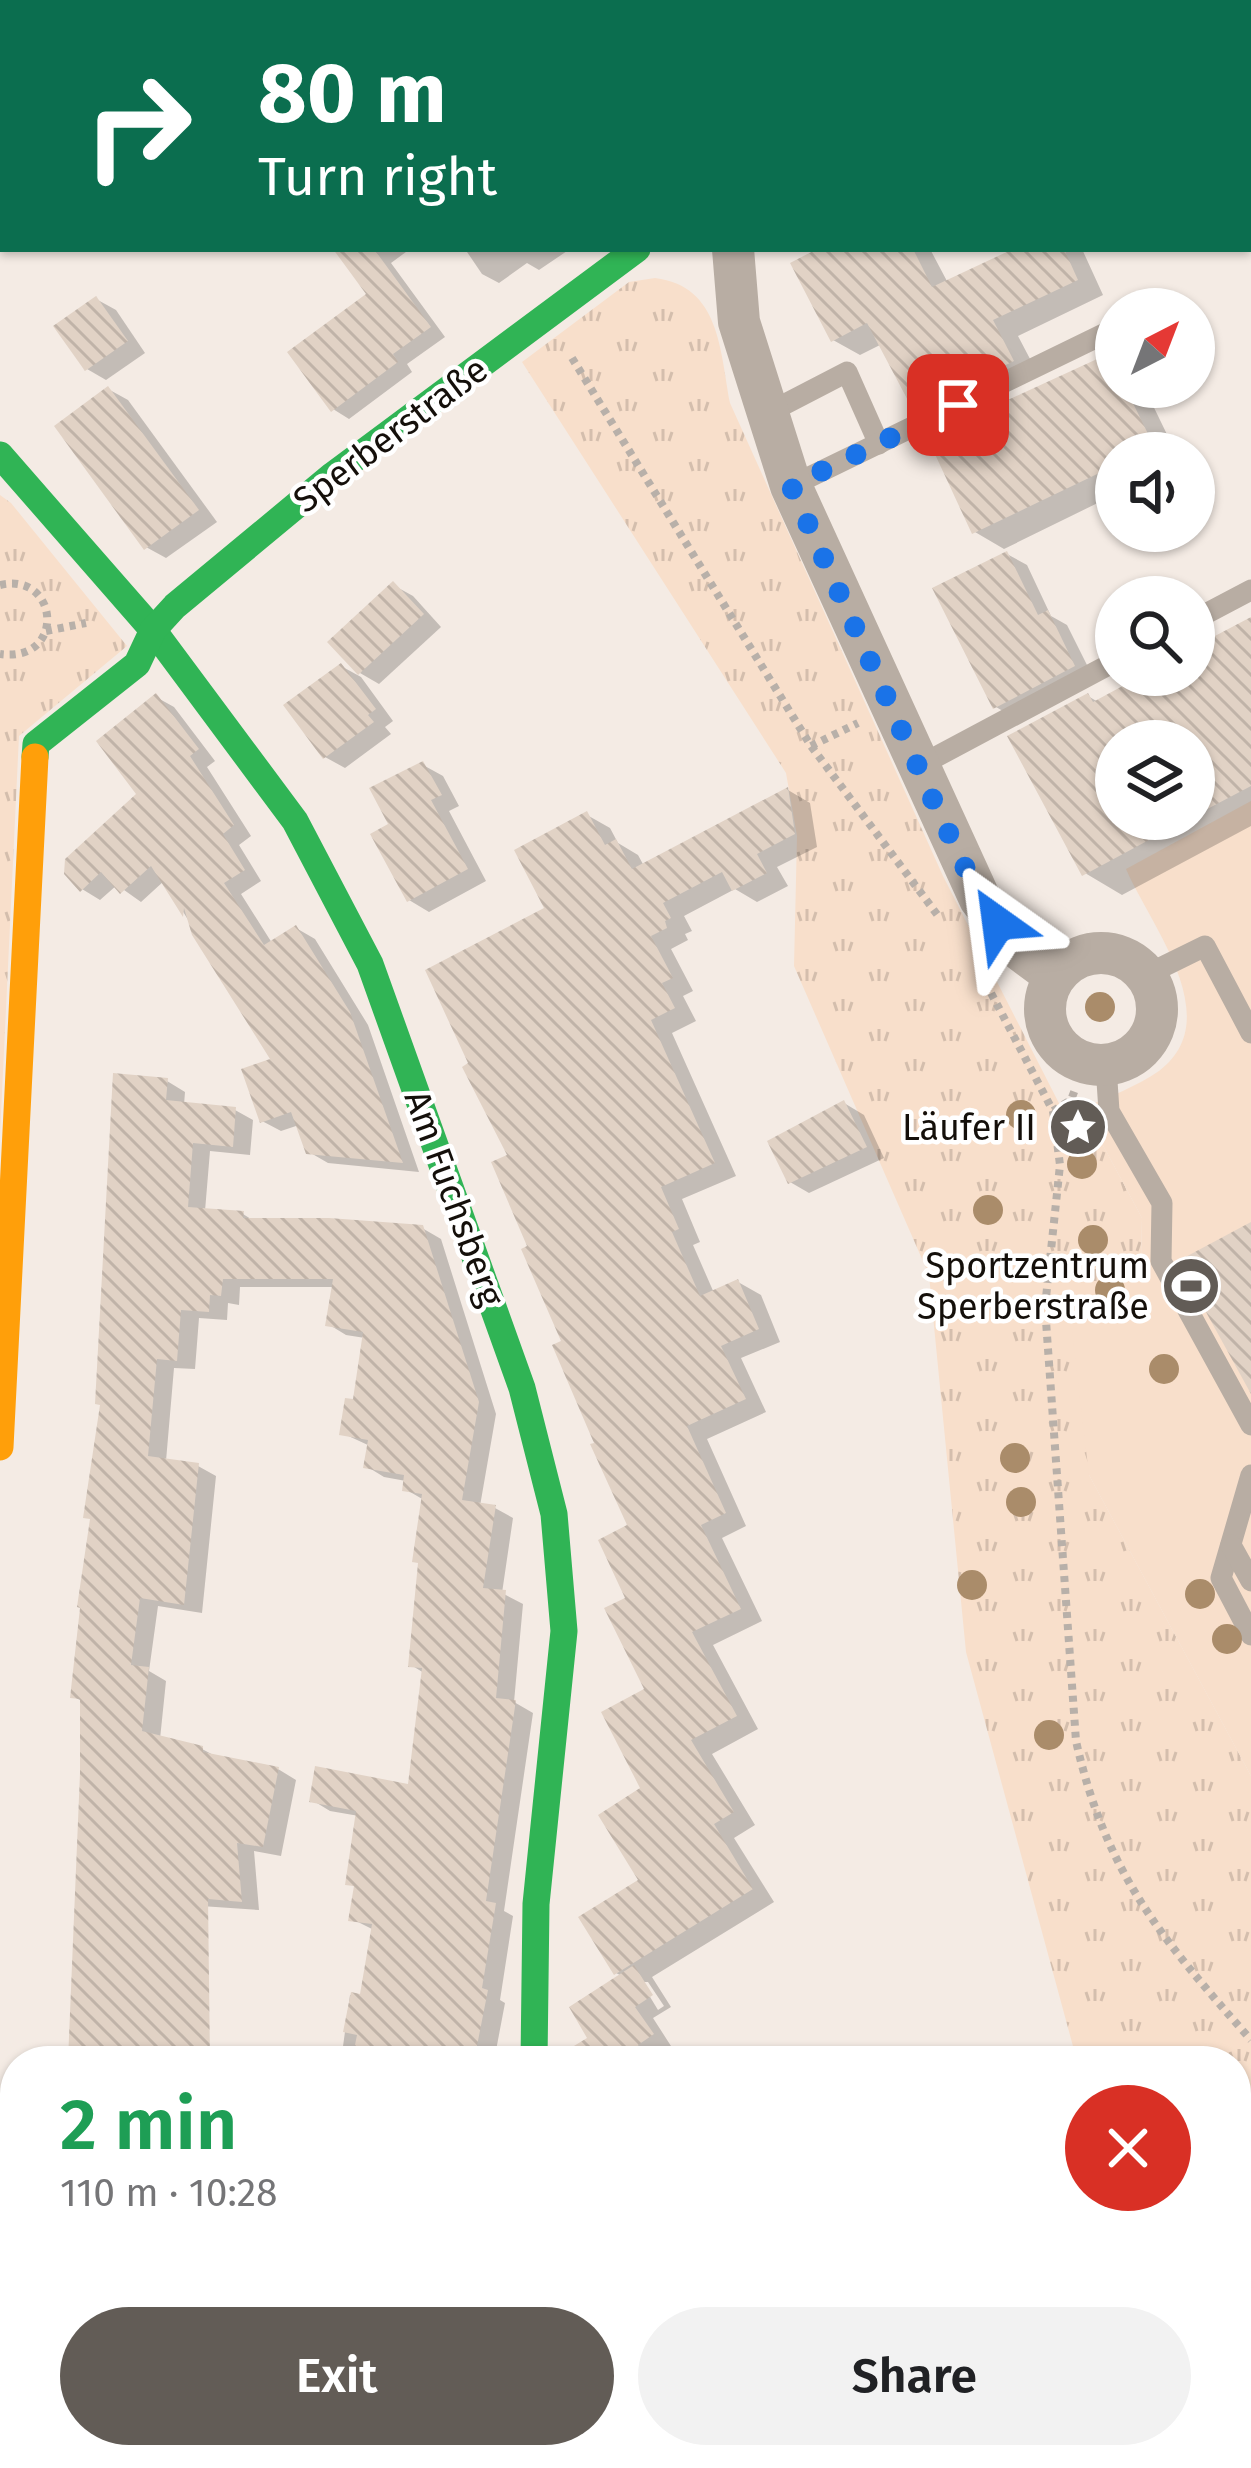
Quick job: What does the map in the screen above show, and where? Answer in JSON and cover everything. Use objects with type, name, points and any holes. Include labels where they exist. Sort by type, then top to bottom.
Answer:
[{"type":"street","name":"Sperberstraße","points":[[0,1447],[11,1001],[36,743],[137,664],[153,630],[175,606],[333,475],[633,252]]},
{"type":"street","points":[[733,252],[739,322],[791,486],[980,899],[1016,947],[1055,976]]},
{"type":"street","points":[[0,435],[1,455]]},
{"type":"street","name":"Am Fuchsberg","points":[[1,455],[153,630],[295,821],[370,964],[522,1388],[554,1514],[564,1631],[536,1904],[534,2046]]},
{"type":"street","points":[[1104,952],[1124,958],[1146,975],[1156,999],[1157,1018],[1147,1042],[1133,1056],[1106,1066],[1086,1064],[1068,1055],[1051,1037],[1044,1019],[1046,993],[1070,961],[1104,952]]},
{"type":"lane","points":[[791,486],[1095,338]]},
{"type":"lane","points":[[765,414],[847,372],[879,444]]},
{"type":"lane","points":[[1215,609],[1251,590]]},
{"type":"lane","points":[[917,767],[1095,672]]},
{"type":"lane","points":[[1146,975],[1205,946],[1251,1033]]},
{"type":"lane","points":[[1106,1066],[1109,1111],[1162,1203],[1161,1262],[1251,1425]]},
{"type":"lane","points":[[1251,1475],[1221,1578],[1251,1635]]},
{"type":"lane","points":[[1231,1545],[1251,1581]]},
{"type":"path","points":[[546,316],[811,746],[949,928]]},
{"type":"path","points":[[0,585],[28,587],[39,595],[48,618],[41,641],[32,650],[0,654]]},
{"type":"path","points":[[976,965],[1053,1111],[1060,1166],[1046,1306],[1076,1741],[1087,1790],[1106,1844],[1140,1904],[1251,2041]]},
{"type":"green space","points":[[655,278],[676,283],[705,307],[719,342],[730,403],[943,876],[1066,1117],[1083,1108],[1142,1218],[1141,1260],[1146,1274],[1089,1475],[1251,1776],[1251,2046],[1073,2046],[966,1652],[929,1275],[794,966],[797,836],[786,773],[522,362],[629,282]]},
{"type":"green space","points":[[0,495],[127,646],[19,736],[0,1135]]},
{"type":"green space","name":"Sportzentrum Sperberstraße","points":[[1251,801],[1251,1776],[1089,1475],[1072,1332],[1145,1274],[1142,1218],[1083,1108],[1159,1071],[1178,1050],[1186,1025],[1177,972],[1126,869],[1179,840],[1215,840],[1215,821]]},
{"type":"building","points":[[335,252],[376,252],[431,327],[393,354],[398,362],[331,412],[287,352],[366,294]]},
{"type":"building","points":[[811,252],[914,252],[932,287],[1007,252],[1065,252],[1078,280],[993,320],[1014,361],[913,410],[867,323],[831,342],[790,263]]},
{"type":"building","points":[[96,296],[128,341],[85,371],[53,326]]},
{"type":"building","points":[[1095,360],[1095,408],[1135,408],[1147,432],[1095,432],[1095,475],[972,534],[927,437]]},
{"type":"building","points":[[108,386],[199,510],[144,550],[54,426]]},
{"type":"building","points":[[1007,551],[1038,615],[1048,610],[1075,666],[993,709],[932,588]]},
{"type":"building","points":[[393,581],[424,614],[358,675],[327,642]]},
{"type":"building","points":[[1251,617],[1251,786],[1215,805],[1215,720],[1095,720],[1095,840],[1149,840],[1082,876],[1007,736],[1088,693],[1093,702],[1104,696],[1215,696],[1215,636]]},
{"type":"building","points":[[341,663],[376,709],[368,715],[374,722],[323,759],[283,705]]},
{"type":"building","points":[[156,693],[199,749],[190,756],[234,825],[223,834],[245,870],[224,883],[264,945],[296,925],[350,1012],[403,1163],[306,1154],[291,1112],[260,1123],[241,1069],[270,1059],[192,935],[184,908],[183,917],[151,866],[120,894],[101,872],[80,892],[64,874],[65,859],[136,794],[96,741]]},
{"type":"building","points":[[423,761],[442,795],[431,800],[468,869],[407,902],[370,834],[388,824],[369,788]]},
{"type":"building","points":[[788,787],[795,834],[757,854],[767,873],[732,891],[722,872],[663,903],[671,918],[665,921],[667,928],[651,936],[673,978],[662,983],[675,1008],[651,1020],[715,1163],[661,1187],[679,1229],[672,1232],[700,1296],[738,1279],[759,1329],[721,1346],[746,1399],[687,1426],[726,1513],[701,1525],[741,1609],[692,1632],[737,1716],[691,1740],[734,1812],[714,1824],[753,1889],[614,1975],[578,1917],[638,1880],[598,1815],[640,1788],[601,1712],[644,1689],[604,1608],[625,1598],[598,1540],[627,1525],[552,1345],[561,1341],[521,1249],[527,1246],[491,1162],[507,1155],[462,1067],[468,1063],[425,970],[544,908],[514,850],[587,811],[605,845],[616,839],[632,869]]},
{"type":"building","points":[[113,1073],[168,1078],[166,1100],[236,1107],[233,1147],[193,1143],[188,1207],[244,1211],[243,1218],[423,1225],[479,1402],[462,1500],[496,1505],[483,1588],[506,1590],[496,1698],[516,1700],[486,1901],[496,1903],[477,2046],[355,2046],[357,2035],[343,2032],[351,1992],[360,1994],[372,1924],[348,1921],[354,1886],[345,1885],[356,1811],[309,1802],[315,1766],[408,1784],[422,1668],[408,1667],[418,1563],[412,1562],[422,1494],[402,1491],[404,1475],[363,1468],[368,1440],[339,1435],[345,1398],[353,1399],[363,1332],[325,1326],[333,1279],[223,1279],[221,1296],[210,1295],[209,1312],[181,1310],[177,1361],[157,1359],[148,1456],[199,1463],[184,1605],[140,1598],[131,1665],[149,1667],[142,1731],[203,1746],[203,1752],[279,1767],[263,1847],[237,1843],[242,1902],[208,1899],[210,2046],[69,2046],[80,1773],[80,1699],[70,1698],[90,1519],[83,1518],[100,1405],[95,1404]]},
{"type":"building","points":[[844,1100],[867,1147],[788,1184],[767,1141]]},
{"type":"building","points":[[1251,1222],[1251,1394],[1178,1261]]},
{"type":"building","points":[[634,1965],[653,1995],[635,2007],[654,2034],[639,2046],[574,2046],[587,2038],[569,2007]]},
{"type":"traffic: fast","points":[[35,757],[36,744],[137,664],[153,630],[175,606],[333,475],[633,252]]},
{"type":"traffic: fast","points":[[0,455],[153,630],[295,821],[370,964],[522,1388],[554,1514],[564,1631],[536,1904],[534,2046]]},
{"type":"traffic: slow","points":[[0,1447],[35,757]]},
{"type":"place","name":"Läufer II","points":[[1078,1127]]},
{"type":"place","name":"Sportzentrum Sperberstraße","points":[[1191,1286]]},
{"type":"route","points":[[958,405],[791,486],[933,800],[980,899],[998,923]]}]
